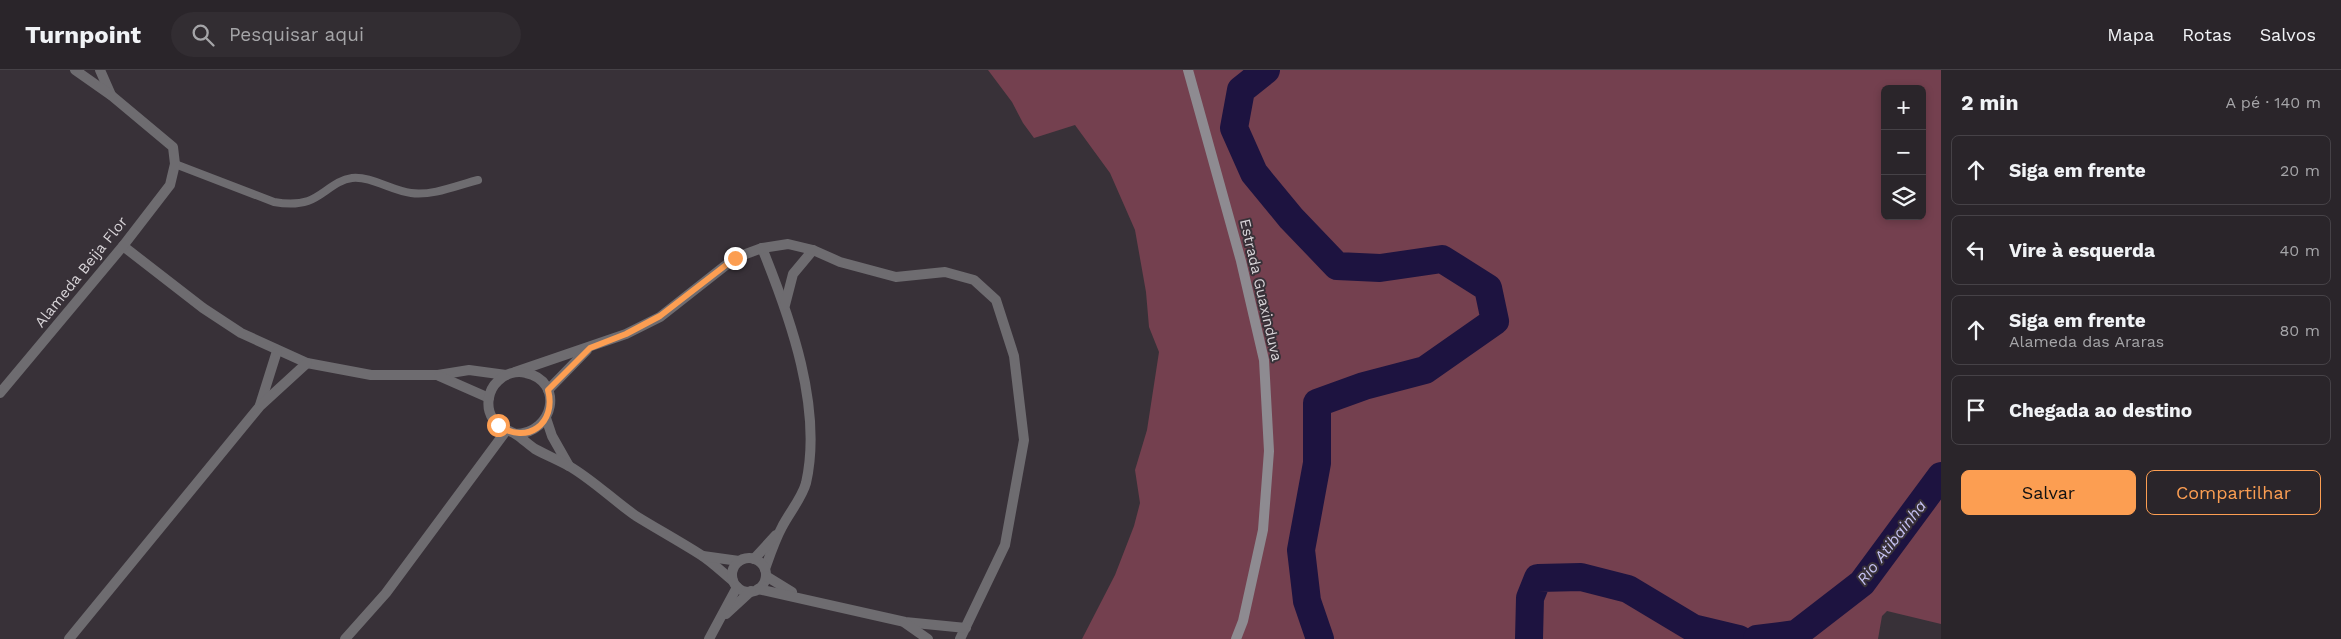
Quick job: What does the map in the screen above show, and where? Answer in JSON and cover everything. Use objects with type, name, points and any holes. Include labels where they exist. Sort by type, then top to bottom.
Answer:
[{"type":"street","points":[[75,70],[112,96],[173,147],[175,164]]},
{"type":"street","points":[[100,70],[112,96]]},
{"type":"street","name":"Estrada Guaxinduva","points":[[1188,70],[1241,261],[1264,360],[1269,451],[1263,530],[1243,622],[1236,639]]},
{"type":"street","name":"Alameda Beija Flor","points":[[0,394],[123,246],[170,185],[175,164]]},
{"type":"street","points":[[960,639],[966,628],[1005,545],[1024,440],[1014,356],[996,300],[974,280],[945,272],[896,277],[840,262],[813,250],[788,244],[762,248],[735,258],[660,316],[626,334],[510,374],[492,389],[489,398],[492,418],[533,448],[569,466],[635,515],[702,556],[743,591],[754,590],[800,597],[905,622],[966,628]]},
{"type":"street","points":[[123,246],[203,308],[240,333],[276,351],[307,363],[371,375],[438,375],[469,370],[534,376],[548,390],[550,399],[546,418],[552,436],[569,466]]},
{"type":"street","points":[[720,620],[763,583],[765,572],[781,528],[805,485],[812,444],[808,400],[785,306],[762,248]]},
{"type":"street","points":[[785,306],[793,274],[813,250]]},
{"type":"street","points":[[548,390],[590,348]]},
{"type":"street","points":[[260,406],[276,351]]},
{"type":"street","points":[[69,639],[260,406],[307,363]]},
{"type":"street","points":[[438,375],[489,398]]},
{"type":"street","points":[[346,639],[386,593],[511,432],[533,431],[546,418]]},
{"type":"street","points":[[754,559],[781,528]]},
{"type":"street","points":[[702,556],[739,561],[746,558],[754,559],[760,562],[765,572],[800,597]]},
{"type":"street","points":[[709,639],[720,620],[735,584],[732,573],[739,561]]},
{"type":"street","points":[[905,622],[928,639]]},
{"type":"lane","points":[[175,164],[274,202],[290,204],[308,201],[340,182],[351,178],[360,178],[401,192],[424,194],[478,180]]},
{"type":"shaded area","points":[[988,70],[1941,70],[1941,624],[1887,611],[1882,616],[1878,639],[1082,639],[1115,575],[1134,526],[1140,503],[1135,470],[1147,430],[1159,352],[1149,327],[1146,292],[1135,230],[1110,173],[1075,125],[1034,138],[1023,123],[1012,102]]},
{"type":"waterway","points":[[1266,70],[1241,90],[1234,128],[1254,173],[1291,218],[1337,266],[1380,268],[1442,259],[1488,288],[1495,321],[1425,370],[1364,386],[1317,403],[1317,463],[1301,550],[1307,601],[1320,639]]},
{"type":"waterway","name":"Rio Atibainha","points":[[1757,639],[1796,634],[1862,583],[1941,476]]},
{"type":"waterway","points":[[1529,639],[1530,598],[1538,578],[1581,577],[1628,589],[1693,628],[1739,639]]},
{"type":"route","points":[[498,425],[506,431],[515,434],[525,434],[533,431],[540,426],[550,409],[548,390],[590,348],[626,334],[660,316],[735,258]]}]
